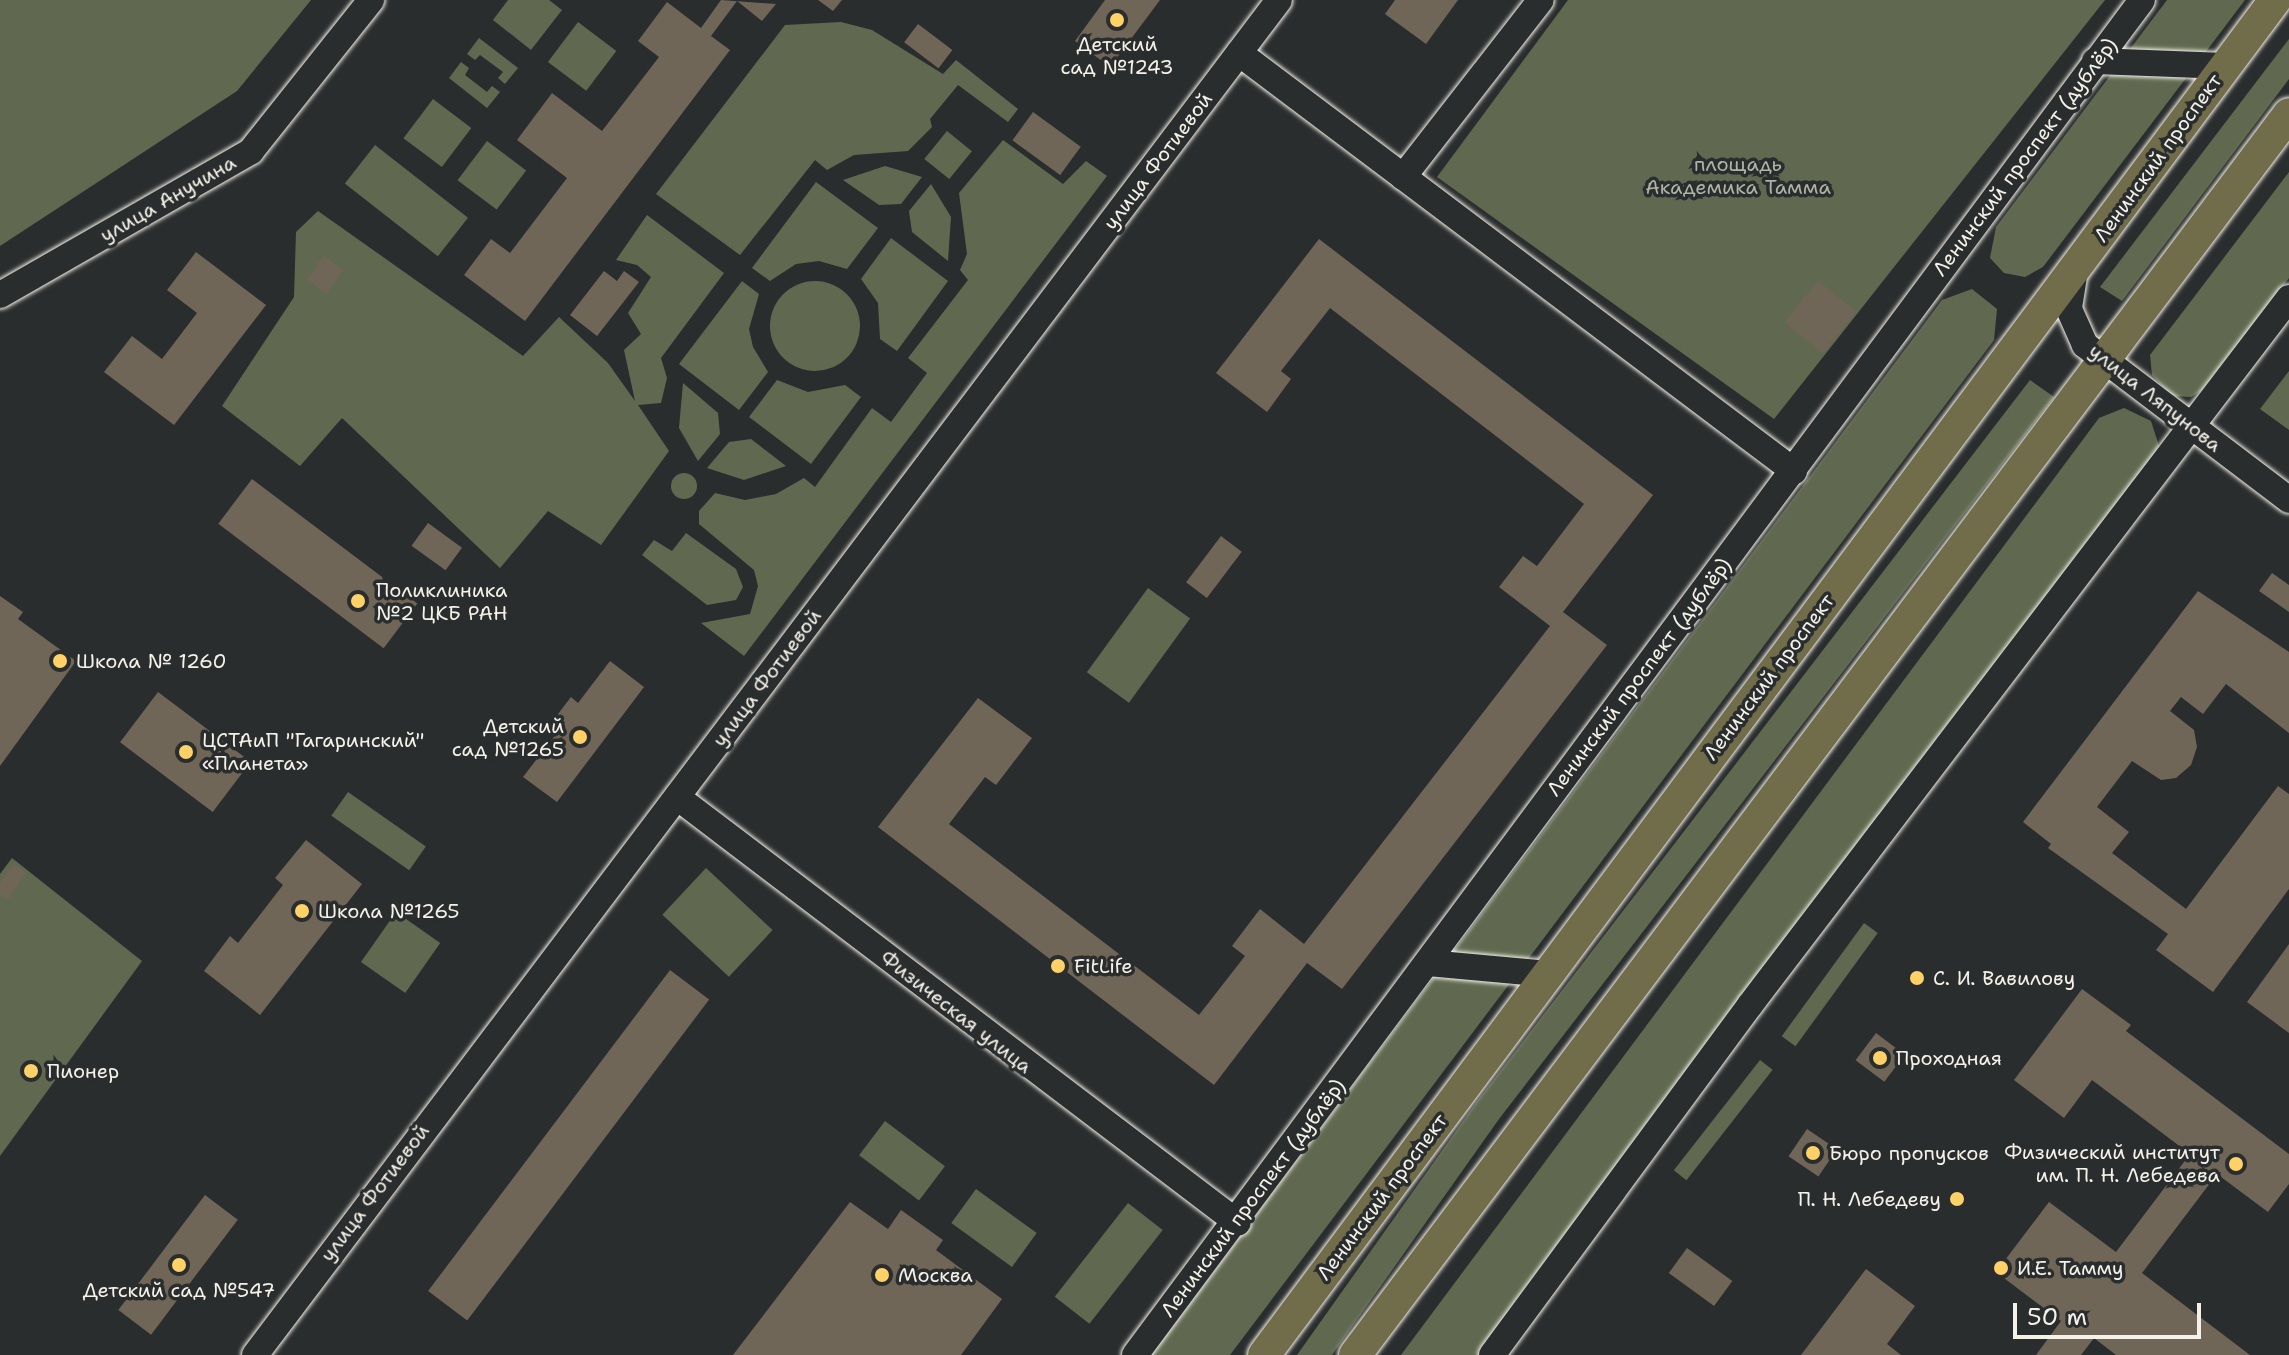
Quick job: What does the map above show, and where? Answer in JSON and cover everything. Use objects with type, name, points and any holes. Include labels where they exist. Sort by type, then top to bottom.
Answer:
[{"type":"main road","name":"Ленинский проспект","points":[[1264,1355],[2275,0]]},
{"type":"main road","points":[[1355,1355],[2289,114]]},
{"type":"street","name":"улица Анучина","points":[[0,295],[251,151],[371,0]]},
{"type":"street","name":"улица Фотиевой","points":[[255,1355],[1279,0]]},
{"type":"street","points":[[1403,177],[1541,0]]},
{"type":"street","name":"Ленинский проспект (дублёр)","points":[[1135,1355],[1238,1223],[2142,0]]},
{"type":"street","points":[[1239,53],[1794,471]]},
{"type":"street","points":[[2095,61],[2226,66]]},
{"type":"street","name":"улица Ляпунова","points":[[2075,270],[2069,309],[2075,329],[2104,358],[2289,500]]},
{"type":"street","points":[[1492,1355],[1750,1005],[2289,298]]},
{"type":"street","name":"Физическая улица","points":[[677,797],[1238,1223]]},
{"type":"street","points":[[1428,963],[1548,974]]},
{"type":"green space","points":[[0,0],[311,0],[237,91],[0,246]]},
{"type":"green space","points":[[508,0],[549,0],[562,10],[531,50],[493,20]]},
{"type":"green space","name":"площадь Академика Тамма","points":[[1568,0],[2105,0],[1774,419],[1437,177]]},
{"type":"green space","points":[[2167,0],[2245,0],[2043,267],[2025,277],[2004,273],[1990,258],[1996,227]]},
{"type":"green space","points":[[578,22],[616,51],[586,91],[548,62]]},
{"type":"green space","points":[[841,22],[872,30],[943,74],[956,60],[1018,109],[1008,122],[958,85],[930,119],[932,127],[908,151],[854,155],[827,170],[815,160],[740,255],[656,194],[785,25]]},
{"type":"green space","points":[[479,38],[518,68],[505,84],[498,78],[503,72],[480,55],[475,60],[467,54]]},
{"type":"green space","points":[[2289,39],[2289,79],[2122,301],[2100,287]]},
{"type":"green space","points":[[461,62],[469,68],[465,75],[487,92],[492,86],[500,92],[487,108],[449,78]]},
{"type":"green space","points":[[433,99],[471,128],[442,167],[404,138]]},
{"type":"green space","points":[[947,131],[972,151],[949,179],[924,159]]},
{"type":"green space","points":[[1003,140],[1063,184],[1086,161],[1107,176],[744,656],[701,623],[750,614],[758,586],[754,570],[699,524],[699,511],[715,493],[745,500],[776,494],[804,478],[815,487],[872,408],[891,422],[927,373],[908,358],[968,280],[960,270],[967,254],[959,193]]},
{"type":"green space","points":[[487,141],[526,170],[497,210],[458,180]]},
{"type":"green space","points":[[375,145],[468,218],[438,256],[345,184]]},
{"type":"green space","points":[[885,166],[922,177],[901,204],[879,205],[843,180]]},
{"type":"green space","points":[[2289,172],[2289,278],[2211,385],[2191,397],[2172,396],[2152,375],[2150,355]]},
{"type":"green space","points":[[816,182],[878,228],[847,269],[819,261],[796,264],[770,281],[752,268]]},
{"type":"green space","points":[[931,184],[951,217],[948,261],[912,232],[909,211]]},
{"type":"green space","points":[[318,211],[523,356],[559,317],[608,363],[635,401],[624,350],[641,334],[628,313],[651,277],[637,265],[616,260],[647,215],[724,273],[661,358],[667,378],[661,403],[638,405],[669,451],[601,545],[548,511],[500,568],[342,418],[300,466],[222,406],[294,297],[296,232]]},
{"type":"green space","points":[[891,238],[948,281],[897,351],[880,339],[878,303],[861,279]]},
{"type":"green space","points":[[742,281],[759,294],[749,329],[753,347],[768,372],[739,410],[679,364]]},
{"type":"green space","points":[[815,281],[832,284],[847,294],[857,309],[860,326],[857,343],[847,358],[832,368],[815,371],[798,368],[783,358],[773,343],[770,326],[773,309],[783,294],[798,284]]},
{"type":"green space","points":[[1972,289],[1997,309],[1994,340],[1230,1355],[1151,1355],[1942,300]]},
{"type":"green space","points":[[2289,371],[2289,430],[2260,409]]},
{"type":"green space","points":[[777,380],[808,392],[845,385],[861,397],[811,464],[749,417]]},
{"type":"green space","points":[[2030,380],[2054,397],[1499,1119],[1332,1355],[1297,1355],[1478,1100]]},
{"type":"green space","points":[[683,383],[718,413],[720,434],[698,461],[679,428]]},
{"type":"green space","points":[[2124,408],[2151,421],[2160,449],[1483,1355],[1401,1355],[2099,418]]},
{"type":"green space","points":[[751,439],[786,466],[744,480],[707,468],[729,442]]},
{"type":"green space","points":[[684,473],[693,477],[697,486],[693,495],[684,499],[675,495],[671,486],[675,477]]},
{"type":"green space","points":[[686,533],[736,569],[743,587],[736,600],[707,605],[642,555],[654,540],[672,551]]},
{"type":"green space","points":[[1148,588],[1190,619],[1129,703],[1087,672]]},
{"type":"green space","points":[[348,792],[426,846],[409,870],[331,816]]},
{"type":"green space","name":"Пионер","points":[[12,858],[142,961],[0,1156],[0,874]]},
{"type":"green space","points":[[706,868],[773,930],[729,977],[662,915]]},
{"type":"green space","points":[[396,912],[440,943],[405,993],[361,962]]},
{"type":"green space","points":[[1864,923],[1878,933],[1795,1046],[1782,1036]]},
{"type":"green space","points":[[1760,1060],[1773,1070],[1686,1180],[1674,1170]]},
{"type":"green space","points":[[885,1121],[945,1166],[919,1200],[859,1155]]},
{"type":"green space","points":[[976,1189],[1037,1233],[1012,1267],[951,1223]]},
{"type":"green space","points":[[1128,1203],[1163,1230],[1089,1324],[1055,1297]]},
{"type":"building","points":[[721,0],[737,1],[711,36],[730,50],[525,321],[464,275],[491,239],[510,253],[567,178],[517,140],[552,93],[602,131],[659,57],[638,41],[667,2],[701,28]]},
{"type":"building","points":[[818,0],[842,0],[833,11]]},
{"type":"building","name":"Детский сад №1243","points":[[1105,0],[1160,0],[1110,67],[1075,41]]},
{"type":"building","points":[[1395,0],[1458,0],[1426,44],[1385,14]]},
{"type":"building","points":[[737,1],[776,4],[762,21]]},
{"type":"building","points":[[918,24],[952,50],[938,68],[904,42]]},
{"type":"building","points":[[1033,112],[1081,147],[1060,175],[1012,140]]},
{"type":"building","points":[[1319,239],[1653,495],[1563,612],[1607,645],[1342,989],[1307,963],[1214,1085],[878,827],[978,698],[1032,738],[996,785],[985,777],[949,824],[1199,1015],[1245,956],[1232,946],[1260,909],[1304,944],[1550,626],[1499,587],[1523,556],[1537,566],[1584,504],[1330,308],[1281,371],[1291,379],[1267,412],[1216,373]]},
{"type":"building","points":[[196,252],[266,305],[174,425],[104,372],[132,336],[162,359],[197,313],[167,290]]},
{"type":"building","points":[[324,256],[343,270],[326,294],[307,279]]},
{"type":"building","points":[[604,271],[617,281],[624,271],[639,282],[597,336],[570,315]]},
{"type":"building","points":[[1818,281],[1856,312],[1823,353],[1785,322]]},
{"type":"building","points":[[252,479],[417,604],[384,648],[218,524]]},
{"type":"building","points":[[428,523],[462,548],[446,570],[412,546]]},
{"type":"building","points":[[1221,536],[1242,552],[1207,598],[1186,582]]},
{"type":"building","points":[[2272,573],[2289,585],[2289,612],[2259,591]]},
{"type":"building","points":[[2198,591],[2289,652],[2289,733],[2226,684],[2203,714],[2181,697],[2170,711],[2194,730],[2197,747],[2191,765],[2176,778],[2161,780],[2132,761],[2097,807],[2129,832],[2112,853],[2186,909],[2278,786],[2289,794],[2289,889],[2213,992],[2156,950],[2168,934],[2048,848],[2051,844],[2023,822]]},
{"type":"building","points":[[0,596],[23,612],[18,619],[76,661],[0,766]]},
{"type":"building","name":"Детский сад №1265","points":[[610,661],[644,687],[557,802],[523,777],[560,729],[552,723],[561,710],[571,697],[578,703]]},
{"type":"building","name":"ЦСТАиП \"Гагаринский\" «Планета»","points":[[158,692],[251,762],[213,812],[120,742]]},
{"type":"building","name":"Школа №1265","points":[[306,840],[362,884],[260,1015],[204,971],[230,936],[238,943],[283,885],[275,878]]},
{"type":"building","points":[[14,864],[26,873],[7,900],[0,895],[0,883]]},
{"type":"building","points":[[2289,944],[2289,1033],[2247,1002]]},
{"type":"building","points":[[670,970],[709,999],[467,1321],[428,1291]]},
{"type":"building","name":"Физический институт им. П. Н. Лебедева","points":[[2082,989],[2131,1025],[2126,1031],[2289,1154],[2289,1184],[2268,1212],[2217,1174],[2142,1273],[2250,1355],[2116,1355],[2094,1338],[2081,1355],[2036,1355],[2061,1321],[1996,1272],[2049,1202],[2116,1252],[2190,1154],[2092,1080],[2064,1118],[2014,1080]]},
{"type":"building","name":"Проходная","points":[[1876,1033],[1905,1055],[1884,1082],[1856,1060]]},
{"type":"building","name":"Бюро пропусков","points":[[1807,1129],[1837,1149],[1818,1176],[1789,1156]]},
{"type":"building","name":"Детский сад №547","points":[[205,1195],[238,1220],[151,1335],[118,1310]]},
{"type":"building","name":"Москва","points":[[850,1202],[888,1229],[901,1210],[943,1240],[936,1250],[1002,1299],[961,1355],[733,1355]]},
{"type":"building","points":[[1687,1248],[1732,1281],[1714,1306],[1669,1273]]},
{"type":"building","points":[[1866,1269],[1915,1306],[1887,1344],[1901,1355],[1801,1355]]},
{"type":"place","name":"Детский сад №1243","points":[[1117,20]]},
{"type":"place","name":"Поликлиника №2 ЦКБ РАН","points":[[358,601]]},
{"type":"place","name":"Школа № 1260","points":[[60,661]]},
{"type":"place","name":"Детский сад №1265","points":[[580,737]]},
{"type":"place","name":"ЦСТАиП \"Гагаринский\" «Планета»","points":[[186,752]]},
{"type":"place","name":"Школа №1265","points":[[302,911]]},
{"type":"place","name":"FitLife","points":[[1058,966]]},
{"type":"place","name":"С. И. Вавилову","points":[[1917,978]]},
{"type":"place","name":"Проходная","points":[[1880,1058]]},
{"type":"place","name":"Пионер","points":[[31,1071]]},
{"type":"place","name":"Бюро пропусков","points":[[1813,1153]]},
{"type":"place","name":"Физический институт им. П. Н. Лебедева","points":[[2236,1164]]},
{"type":"place","name":"П. Н. Лебедеву","points":[[1957,1199]]},
{"type":"place","name":"Детский сад №547","points":[[179,1265]]},
{"type":"place","name":"И.Е. Тамму","points":[[2001,1268]]},
{"type":"place","name":"Москва","points":[[882,1275]]}]
